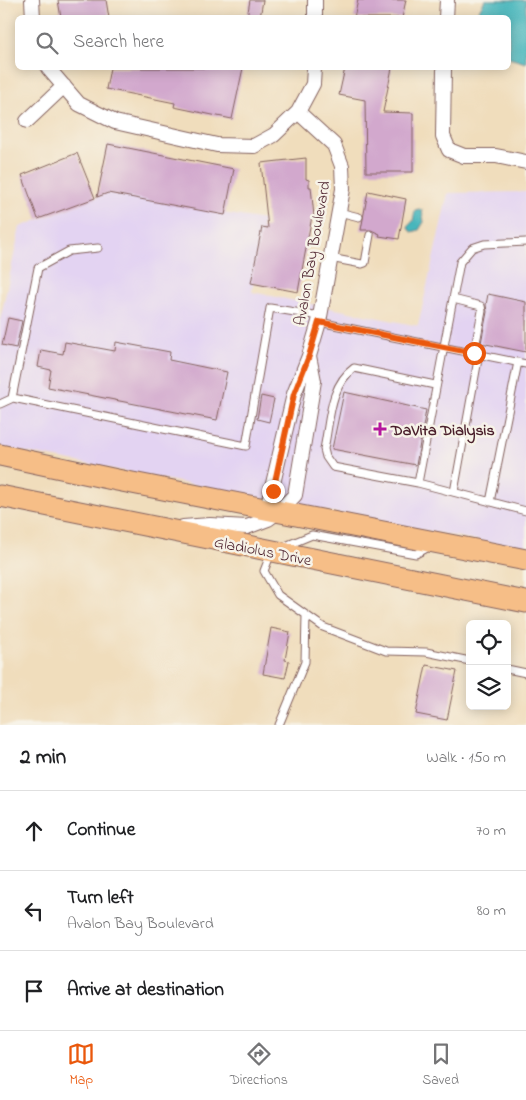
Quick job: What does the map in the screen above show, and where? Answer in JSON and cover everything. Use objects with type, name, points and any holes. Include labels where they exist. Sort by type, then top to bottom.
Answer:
[{"type":"main road","points":[[0,455],[436,544],[526,560]]},
{"type":"main road","name":"Gladiolus Drive","points":[[0,496],[526,602]]},
{"type":"street","points":[[32,0],[33,15]]},
{"type":"street","points":[[315,0],[315,15]]},
{"type":"street","points":[[446,15],[447,0]]},
{"type":"street","points":[[50,70],[79,104],[115,122],[217,144],[254,146],[274,135],[298,112],[313,84],[314,70]]},
{"type":"street","points":[[444,70],[443,136],[449,150],[464,156],[484,156],[526,162]]},
{"type":"street","points":[[27,121],[64,86]]},
{"type":"street","name":"Avalon Bay Boulevard","points":[[155,528],[210,525],[247,527],[268,519],[273,510],[294,394],[309,356],[320,319],[343,189],[342,166],[334,145],[298,112]]},
{"type":"street","name":"Avalon Bay Boulevard","points":[[273,510],[295,495],[314,381],[309,356]]},
{"type":"lane","points":[[339,212],[359,217]]},
{"type":"lane","points":[[330,258],[365,263],[370,235]]},
{"type":"lane","points":[[418,483],[435,385],[460,262],[472,248],[484,244],[526,242]]},
{"type":"lane","points":[[12,398],[38,268],[69,252],[98,248]]},
{"type":"lane","points":[[453,299],[481,306],[482,312],[454,492]]},
{"type":"lane","points":[[0,404],[12,398],[246,446],[270,308],[522,363],[490,502]]},
{"type":"lane","points":[[435,385],[354,368],[346,374],[337,387],[324,449],[326,457],[333,467],[418,483],[526,511]]},
{"type":"lane","points":[[436,544],[416,554],[312,535],[272,552],[264,571],[278,595],[323,627],[386,651],[426,652],[466,660]]},
{"type":"lane","points":[[279,725],[305,662],[306,615]]},
{"type":"lane","points":[[511,670],[526,673]]},
{"type":"shaded area","points":[[526,192],[526,550],[0,447],[0,321],[20,227],[108,193],[263,220],[252,292],[418,326],[448,193]]},
{"type":"water","points":[[485,0],[526,0],[526,63],[511,59],[511,15],[476,15]]},
{"type":"water","points":[[415,210],[422,210],[424,222],[419,230],[412,232],[408,226],[413,221]]},
{"type":"building","points":[[58,0],[106,0],[108,15],[60,15]]},
{"type":"building","points":[[250,0],[263,0],[260,15],[248,15]]},
{"type":"building","points":[[358,0],[406,0],[403,15],[355,15]]},
{"type":"building","points":[[110,70],[243,70],[232,119],[174,107],[175,103],[106,89]]},
{"type":"building","points":[[345,70],[392,70],[383,112],[413,113],[413,172],[366,172],[365,100],[339,95]]},
{"type":"building","points":[[108,144],[234,169],[225,215],[108,193],[97,197]]},
{"type":"building","points":[[77,153],[95,198],[38,219],[22,175]]},
{"type":"building","points":[[306,158],[306,179],[309,180],[309,187],[311,187],[314,216],[312,216],[298,292],[251,283],[262,227],[268,228],[261,163]]},
{"type":"building","points":[[368,191],[406,199],[399,239],[379,236],[380,234],[371,230],[361,230]]},
{"type":"building","points":[[488,294],[526,302],[526,352],[481,343],[487,312]]},
{"type":"building","points":[[8,318],[22,321],[16,348],[2,345]]},
{"type":"building","points":[[65,342],[115,351],[116,342],[170,352],[169,360],[227,372],[217,420],[48,387],[51,370],[38,367],[41,350],[63,354]]},
{"type":"building","name":"DaVita Dialysis","points":[[344,392],[426,410],[416,465],[332,449]]},
{"type":"building","points":[[261,396],[274,399],[269,422],[257,419]]},
{"type":"building","points":[[271,628],[290,632],[285,660],[289,661],[285,678],[263,674]]},
{"type":"building","points":[[426,665],[457,671],[447,720],[416,714]]},
{"type":"place","name":"DaVita Dialysis","points":[[380,429]]},
{"type":"route","points":[[273,491],[294,394],[309,356],[319,322],[474,353]]}]
